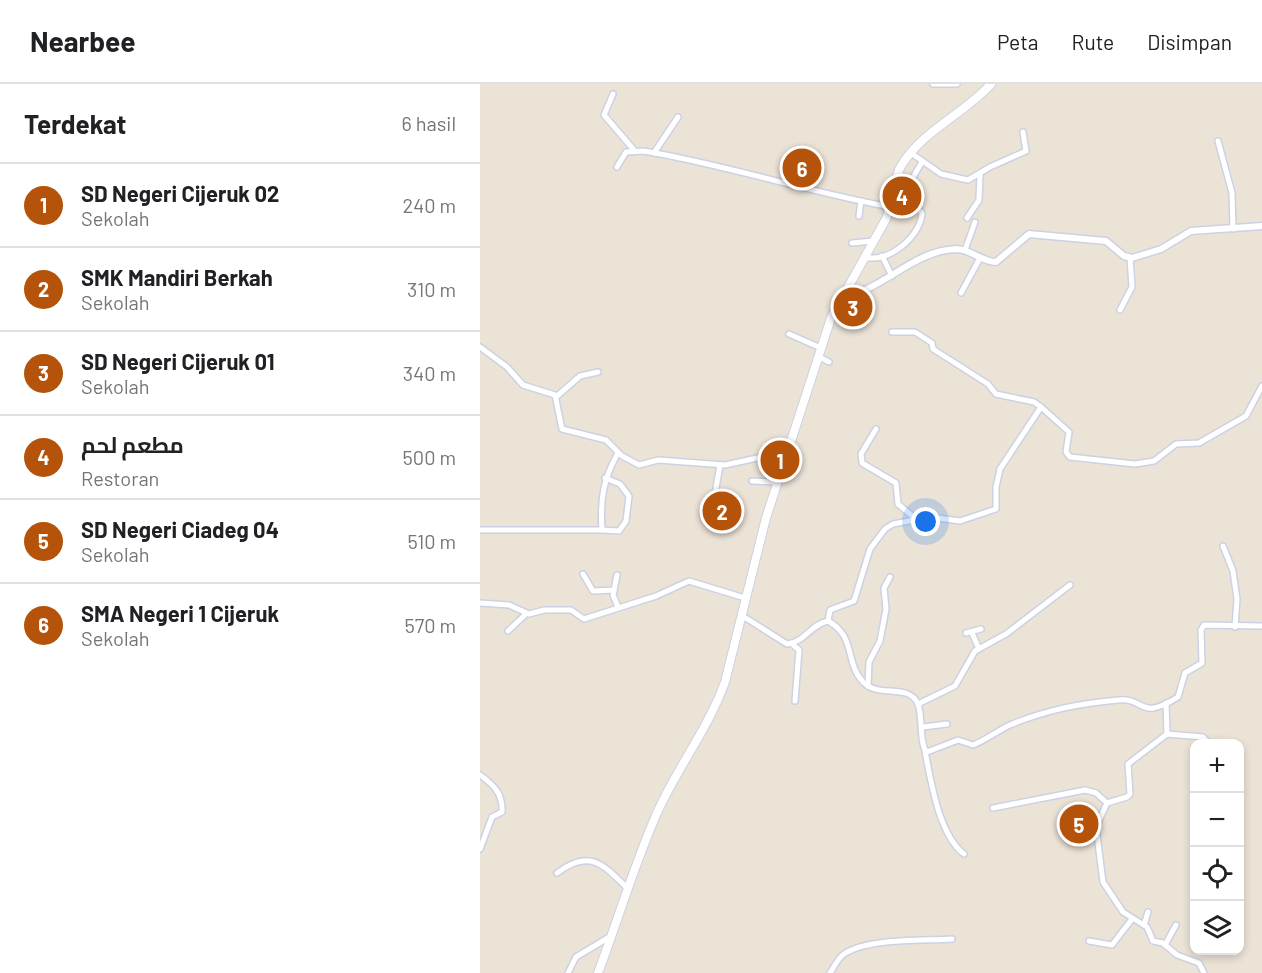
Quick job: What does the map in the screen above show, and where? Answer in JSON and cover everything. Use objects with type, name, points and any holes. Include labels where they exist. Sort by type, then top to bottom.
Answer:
[{"type":"main road","points":[[598,973],[661,805],[719,699],[777,482],[831,318],[891,207],[895,180],[911,153],[926,136],[966,108],[991,84]]},
{"type":"street","points":[[933,84],[957,84]]},
{"type":"street","points":[[613,94],[604,115],[634,150]]},
{"type":"street","points":[[654,153],[678,117]]},
{"type":"street","points":[[911,153],[922,162],[955,179],[968,180],[1026,151],[1023,132]]},
{"type":"street","points":[[1218,141],[1232,193],[1233,228]]},
{"type":"street","points":[[617,167],[623,154],[634,150],[766,176],[891,207]]},
{"type":"street","points":[[865,257],[874,259],[907,242],[920,225],[921,211],[906,196],[909,184],[922,162]]},
{"type":"street","points":[[967,218],[979,200],[980,175]]},
{"type":"street","points":[[860,216],[861,201]]},
{"type":"street","points":[[964,250],[975,222]]},
{"type":"street","points":[[1130,258],[1161,249],[1191,231],[1262,226]]},
{"type":"street","points":[[842,297],[866,291],[928,256],[947,250],[964,250],[985,260],[1000,260],[1030,233],[1106,241],[1130,258]]},
{"type":"street","points":[[852,243],[873,242]]},
{"type":"street","points":[[882,256],[892,276]]},
{"type":"street","points":[[1120,310],[1132,287],[1130,258]]},
{"type":"street","points":[[961,293],[985,260]]},
{"type":"street","points":[[892,332],[920,334],[932,342],[933,349],[988,384],[994,393],[1038,403],[1069,432],[1066,452],[1070,457],[1139,464],[1160,458],[1176,444],[1198,443],[1246,416],[1262,386]]},
{"type":"street","points":[[789,334],[821,348]]},
{"type":"street","points":[[480,347],[510,369],[523,385],[551,393],[556,397],[562,429],[606,440],[618,453],[641,466],[656,460],[720,465],[766,456],[786,456]]},
{"type":"street","points":[[819,357],[829,364],[832,355]]},
{"type":"street","points":[[556,397],[580,376],[598,372]]},
{"type":"street","points":[[828,621],[830,610],[854,601],[870,549],[885,529],[893,524],[938,517],[960,521],[996,509],[996,487],[1000,469],[1041,407]]},
{"type":"street","points":[[876,429],[861,454],[862,463],[897,484],[898,504],[917,520]]},
{"type":"street","points":[[602,530],[600,501],[605,478],[618,453]]},
{"type":"street","points":[[713,505],[720,465]]},
{"type":"street","points":[[480,530],[621,530],[629,506],[628,492],[614,480],[605,478]]},
{"type":"street","points":[[752,481],[777,482]]},
{"type":"street","points":[[1223,546],[1233,571],[1237,599],[1235,627]]},
{"type":"street","points":[[583,574],[593,591],[614,590]]},
{"type":"street","points":[[616,604],[614,590],[617,575]]},
{"type":"street","points":[[868,686],[868,667],[880,641],[886,609],[884,588],[891,577]]},
{"type":"street","points":[[508,631],[526,614],[550,609],[587,618],[616,604],[656,596],[689,581],[745,598]]},
{"type":"street","points":[[918,704],[955,686],[967,662],[979,649],[1006,634],[1070,585]]},
{"type":"street","points":[[480,603],[509,605],[526,614]]},
{"type":"street","points":[[741,615],[781,642],[792,644],[799,650],[795,701]]},
{"type":"street","points":[[792,644],[819,623],[828,621],[848,642],[853,667],[868,686],[911,694],[918,704],[936,808],[943,818],[950,842],[964,854]]},
{"type":"street","points":[[925,751],[931,752],[958,740],[973,745],[1018,722],[1082,705],[1121,699],[1149,709],[1166,703],[1180,692],[1187,671],[1202,663],[1201,633],[1204,625],[1262,626]]},
{"type":"street","points":[[979,649],[969,633],[981,630]]},
{"type":"street","points":[[1166,703],[1167,734]]},
{"type":"street","points":[[923,727],[947,724]]},
{"type":"street","points":[[1204,973],[1199,963],[1177,955],[1165,945],[1152,941],[1144,925],[1132,919],[1119,907],[1102,878],[1096,827],[1107,803],[1130,794],[1128,764],[1167,734],[1205,739]]},
{"type":"street","points":[[480,775],[494,786],[501,796],[502,812],[492,817],[480,849]]},
{"type":"street","points":[[993,808],[1085,790],[1096,793],[1107,803]]},
{"type":"street","points":[[556,873],[575,862],[597,862],[614,873],[628,889]]},
{"type":"street","points":[[1144,925],[1148,912]]},
{"type":"street","points":[[1089,941],[1112,945],[1132,919]]},
{"type":"street","points":[[1165,945],[1176,925]]},
{"type":"street","points":[[568,973],[576,957],[611,936]]},
{"type":"street","points":[[830,973],[842,956],[857,948],[883,943],[952,939]]},
{"type":"place","name":"SMA Negeri 1 Cijeruk","points":[[802,168]]},
{"type":"place","name":"مطعم لحم","points":[[902,196]]},
{"type":"place","name":"SD Negeri Cijeruk 01","points":[[853,307]]},
{"type":"place","name":"SD Negeri Cijeruk 02","points":[[780,460]]},
{"type":"place","name":"SMK Mandiri Berkah","points":[[722,511]]},
{"type":"place","name":"SD Negeri Ciadeg 04","points":[[1079,824]]}]
